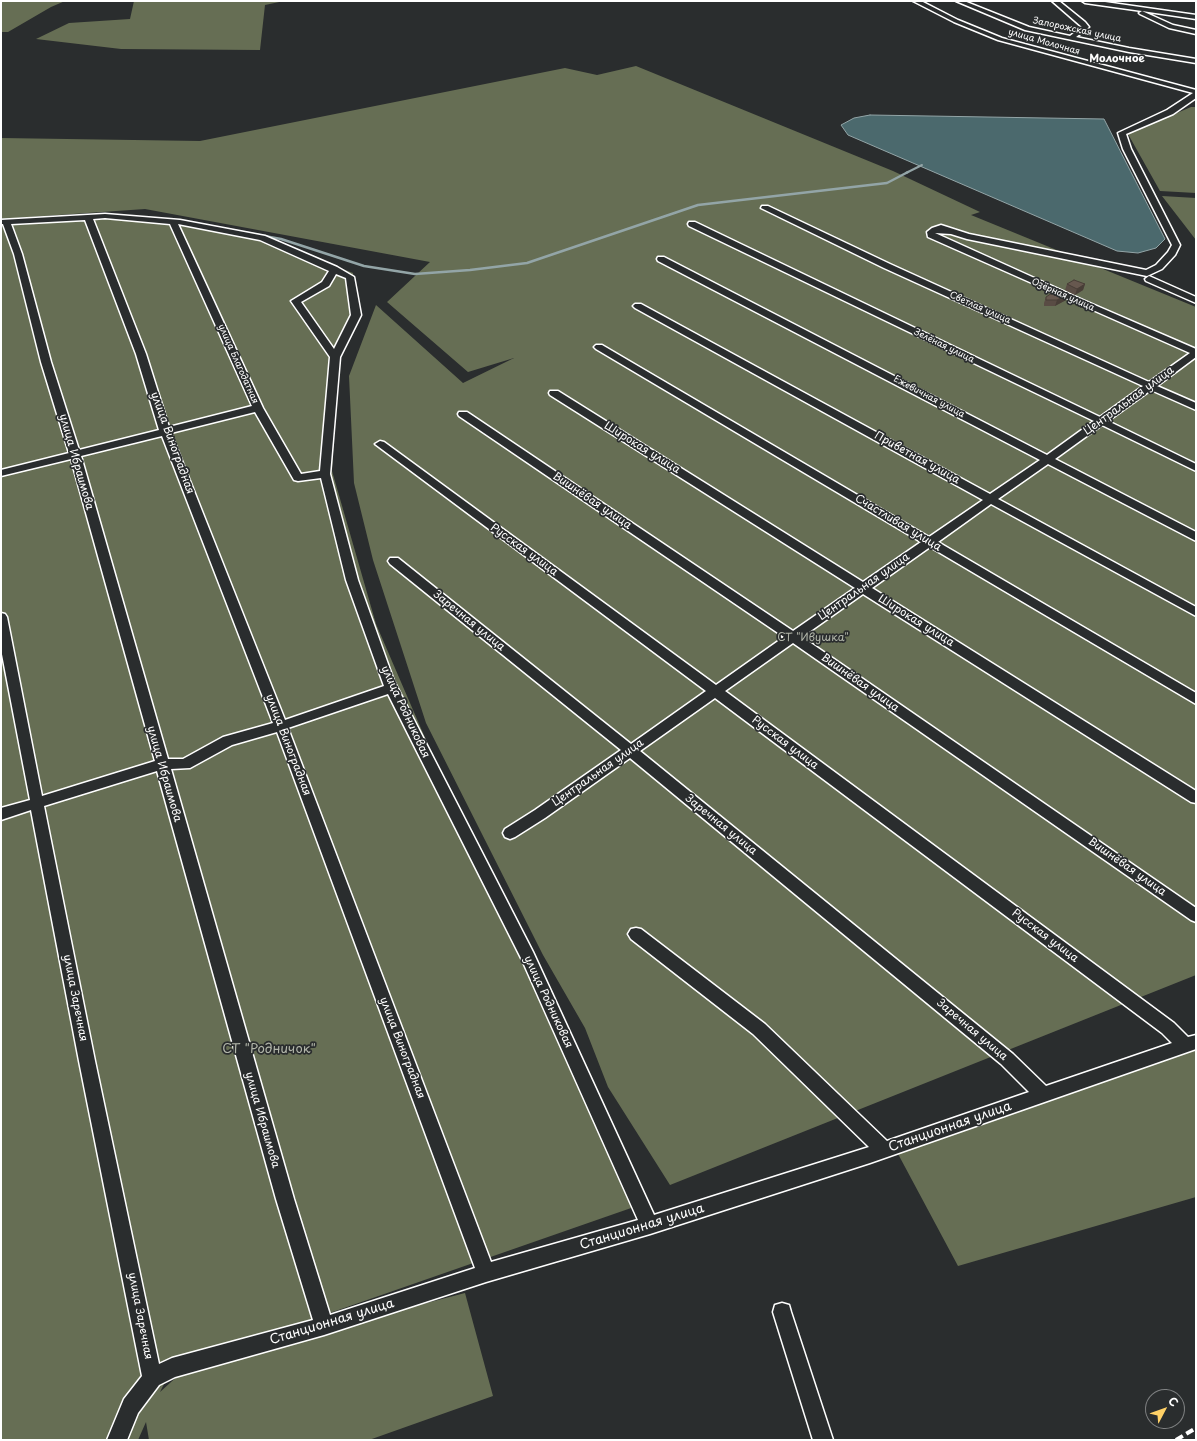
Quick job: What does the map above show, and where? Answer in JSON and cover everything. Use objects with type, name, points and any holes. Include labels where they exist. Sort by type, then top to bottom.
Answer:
[{"type":"street","name":"улица Молочная","points":[[916,1],[949,18],[1000,39],[1196,93]]},
{"type":"street","name":"Запорожская улица","points":[[959,1],[968,11],[1028,29],[1196,62]]},
{"type":"street","points":[[1055,1],[1086,27],[1071,38]]},
{"type":"street","points":[[1085,1],[1196,17]]},
{"type":"street","points":[[1124,6],[1151,16],[1171,27],[1196,32]]},
{"type":"street","points":[[949,18],[968,11]]},
{"type":"street","points":[[1196,93],[1170,112],[1122,133],[1127,150],[1176,245],[1172,253],[1152,277],[1170,288],[1196,300]]},
{"type":"street","name":"Светлая улица","points":[[765,208],[887,266],[1196,406]]},
{"type":"street","name":"улица Родниковая","points":[[3,221],[105,216],[174,222],[262,238],[350,277],[356,315],[335,357],[325,474],[352,580],[388,681],[528,957],[650,1225]]},
{"type":"street","name":"улица Виноградная","points":[[88,217],[141,354],[165,431],[281,726],[486,1273]]},
{"type":"street","name":"улица Ибраимова","points":[[3,221],[18,254],[46,362],[75,454],[284,1199],[324,1326]]},
{"type":"street","name":"улица Благодатная","points":[[174,222],[258,408],[298,478],[325,474]]},
{"type":"street","name":"Зелёная улица","points":[[692,224],[1196,468]]},
{"type":"street","name":"Озёрная улица","points":[[1152,277],[1132,271],[945,230],[935,230],[931,232],[931,235],[1196,352]]},
{"type":"street","name":"Ежевичная улица","points":[[660,259],[1196,537]]},
{"type":"street","points":[[334,269],[326,284],[296,302],[335,357]]},
{"type":"street","name":"Приветная улица","points":[[638,306],[991,498],[1196,612]]},
{"type":"street","name":"Счастливая улица","points":[[599,347],[1196,699]]},
{"type":"street","name":"Центральная улица","points":[[510,833],[1048,459],[1196,352]]},
{"type":"street","name":"Широкая улица","points":[[554,393],[1196,798]]},
{"type":"street","points":[[1,474],[258,408]]},
{"type":"street","name":"Вишнёвая улица","points":[[463,414],[793,637],[1196,916]]},
{"type":"street","name":"Русская улица","points":[[380,444],[715,690],[1191,1044]]},
{"type":"street","name":"Заречная улица","points":[[394,561],[630,750],[1007,1059],[1044,1095]]},
{"type":"street","name":"улица Заречная","points":[[1,617],[152,1378]]},
{"type":"street","points":[[1,814],[162,764],[185,764],[228,741],[281,726],[392,688]]},
{"type":"street","points":[[636,934],[759,1029],[884,1150]]},
{"type":"street","name":"Станционная улица","points":[[117,1440],[131,1406],[152,1378],[172,1368],[324,1326],[486,1273],[650,1225],[884,1150],[1191,1044]]},
{"type":"street","points":[[782,1312],[823,1440]]},
{"type":"green space","points":[[1,1],[65,1],[51,7],[8,32],[1,32]]},
{"type":"green space","points":[[134,1],[284,1],[265,5],[260,50],[121,49],[36,39],[69,23],[130,19]]},
{"type":"green space","name":"СТ \"Ивушка\"","points":[[636,66],[893,171],[980,212],[971,215],[1196,307],[1196,975],[670,1185],[608,1087],[585,1028],[543,955],[426,723],[373,560],[354,483],[349,376],[376,305],[463,383],[514,358],[468,372],[387,302],[430,262],[145,209],[1,219],[1,138],[200,141],[565,68],[597,75]]},
{"type":"green space","points":[[1191,107],[1196,107],[1196,193],[1160,191],[1128,134]]},
{"type":"green space","points":[[1162,196],[1196,198],[1196,240]]},
{"type":"green space","name":"СТ \"Родничок\"","points":[[98,218],[188,225],[259,237],[353,273],[359,316],[338,363],[332,471],[376,624],[466,833],[634,1207],[172,1368],[160,1392],[191,1364],[465,1293],[493,1396],[369,1440],[149,1440],[146,1422],[138,1440],[1,1440],[1,224]]},
{"type":"green space","points":[[1196,1047],[1196,1197],[958,1266],[897,1152]]},
{"type":"water","points":[[870,115],[1104,119],[1165,239],[1156,248],[1138,253],[1117,251],[848,135],[841,125],[854,118]]},
{"type":"building","points":[[1074,280],[1085,284],[1077,289],[1067,284]]},
{"type":"building","points":[[1058,289],[1068,294],[1057,300],[1046,300],[1046,297]]},
{"type":"waterway","points":[[908,172],[922,165]]},
{"type":"waterway","points":[[181,221],[281,239],[364,266],[415,274],[470,270],[527,263],[698,205],[887,183],[908,172]]},
{"type":"waterway","points":[[1,220],[103,215]]},
{"type":"railway","points":[[1176,1440],[1196,1428]]},
{"type":"district","name":"Молочное","points":[[1117,59]]}]
